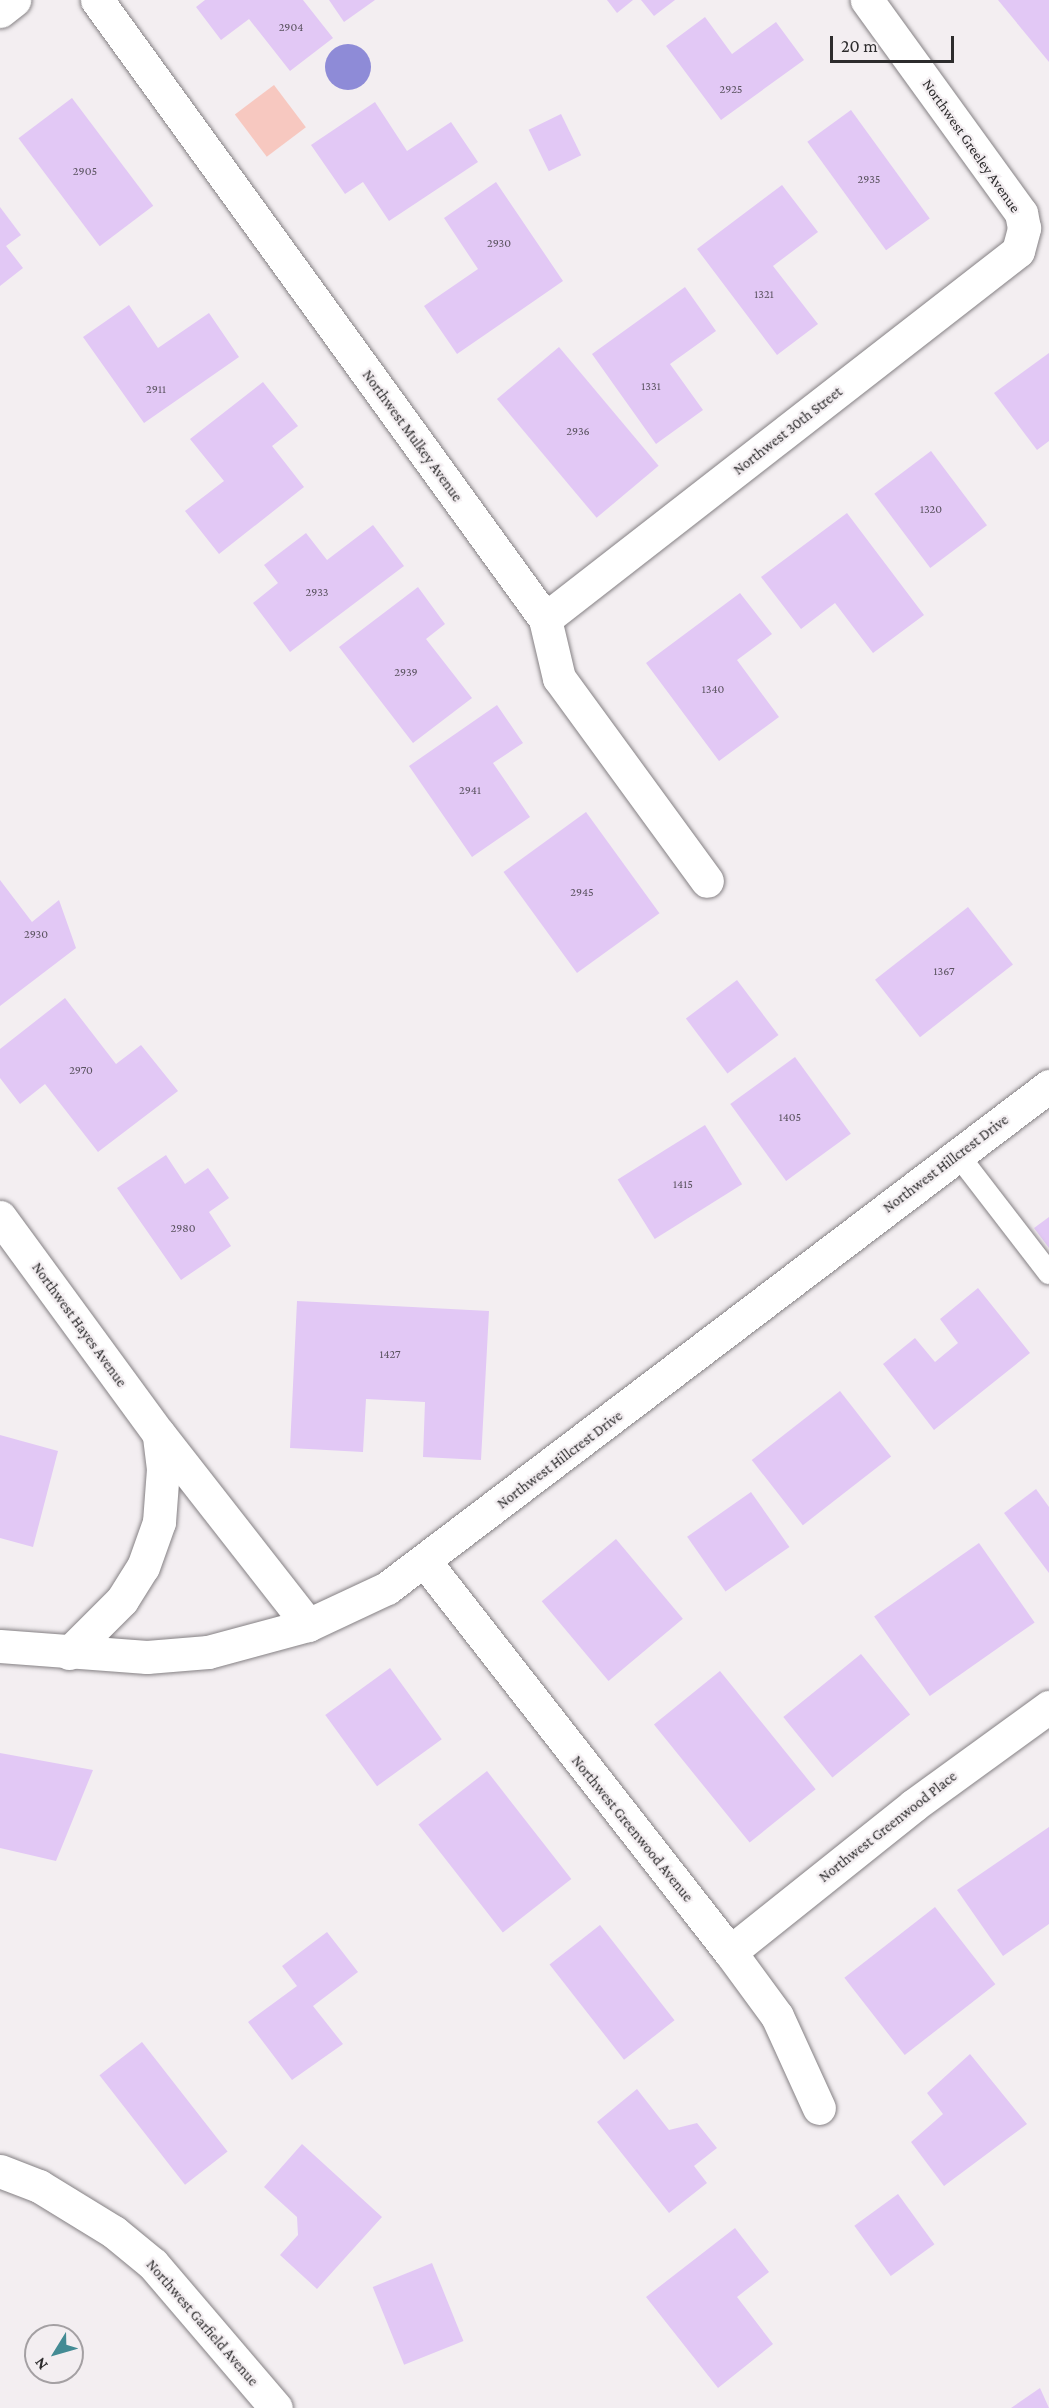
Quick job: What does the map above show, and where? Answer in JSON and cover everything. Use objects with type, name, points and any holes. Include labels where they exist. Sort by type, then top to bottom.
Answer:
[{"type":"street","points":[[0,10],[14,0]]},
{"type":"street","name":"Northwest Mulkey Avenue","points":[[97,0],[545,619],[559,678],[707,881]]},
{"type":"street","name":"Northwest Greeley Avenue","points":[[867,0],[1020,213],[1023,236]]},
{"type":"street","name":"Northwest 30th Street","points":[[545,619],[1007,263],[1023,236]]},
{"type":"street","name":"Northwest Hillcrest Drive","points":[[0,1646],[69,1653],[147,1657],[208,1652],[308,1625],[387,1588],[426,1563],[1049,1086]]},
{"type":"street","name":"Northwest Hayes Avenue","points":[[0,1217],[159,1434],[308,1625]]},
{"type":"street","name":"Northwest Hayes Avenue","points":[[69,1653],[122,1600],[143,1567],[159,1521],[164,1469],[159,1434]]},
{"type":"street","name":"Northwest Greenwood Avenue","points":[[426,1563],[730,1952],[777,2016],[819,2108]]},
{"type":"street","name":"Northwest Greenwood Place","points":[[730,1952],[914,1805],[1049,1707]]},
{"type":"street","name":"Northwest Garfield Avenue","points":[[0,2171],[49,2192],[114,2232],[153,2264],[276,2408]]},
{"type":"lane","points":[[958,1155],[1049,1273]]},
{"type":"shaded area","points":[[348,44],[364,51],[371,67],[364,83],[348,90],[332,83],[325,67],[332,51]]},
{"type":"shaded area","points":[[274,85],[306,127],[267,157],[235,114]]},
{"type":"building","points":[[205,0],[303,0],[333,38],[290,71],[249,19],[221,40],[196,7]]},
{"type":"building","points":[[329,0],[375,0],[344,22]]},
{"type":"building","points":[[607,0],[633,0],[617,13]]},
{"type":"building","points":[[641,0],[675,0],[654,16]]},
{"type":"building","points":[[998,0],[1049,0],[1049,62]]},
{"type":"building","points":[[705,17],[732,54],[776,22],[804,60],[721,120],[666,46]]},
{"type":"building","points":[[72,98],[153,206],[100,246],[18,138]]},
{"type":"building","points":[[375,102],[407,151],[451,122],[478,162],[389,221],[363,182],[345,194],[311,145]]},
{"type":"building","points":[[851,110],[930,218],[886,250],[807,142]]},
{"type":"building","points":[[561,114],[581,155],[549,171],[529,130]]},
{"type":"building","points":[[496,182],[563,281],[457,354],[424,306],[478,269],[444,218]]},
{"type":"building","points":[[782,185],[818,232],[773,266],[818,324],[777,355],[697,249]]},
{"type":"building","points":[[0,207],[21,235],[6,246],[23,268],[0,286]]},
{"type":"building","points":[[685,287],[716,331],[670,364],[703,410],[656,444],[592,354]]},
{"type":"building","points":[[129,305],[158,348],[209,313],[239,357],[144,423],[83,337]]},
{"type":"building","points":[[559,347],[659,466],[597,518],[497,399]]},
{"type":"building","points":[[1049,353],[1049,441],[1037,450],[994,393]]},
{"type":"building","points":[[263,382],[298,426],[272,446],[304,487],[219,554],[185,511],[224,481],[190,439]]},
{"type":"building","points":[[931,451],[987,525],[930,568],[874,494]]},
{"type":"building","points":[[847,513],[924,615],[873,653],[835,603],[801,629],[761,577]]},
{"type":"building","points":[[373,525],[404,566],[290,652],[253,603],[278,583],[264,565],[306,533],[327,560]]},
{"type":"building","points":[[418,587],[445,624],[426,639],[472,698],[413,743],[339,647]]},
{"type":"building","points":[[740,593],[772,634],[737,660],[779,717],[719,761],[646,663]]},
{"type":"building","points":[[497,705],[523,743],[493,763],[530,817],[472,857],[409,766]]},
{"type":"building","points":[[586,812],[659,913],[577,973],[503,872]]},
{"type":"building","points":[[0,880],[32,922],[59,900],[76,948],[0,1006]]},
{"type":"building","points":[[968,907],[1013,965],[920,1037],[875,980]]},
{"type":"building","points":[[737,980],[779,1035],[727,1074],[686,1019]]},
{"type":"building","points":[[65,998],[116,1064],[141,1045],[178,1091],[98,1152],[45,1084],[20,1104],[0,1078],[0,1049]]},
{"type":"building","points":[[795,1057],[851,1134],[786,1181],[730,1104]]},
{"type":"building","points":[[705,1125],[742,1184],[655,1239],[618,1180]]},
{"type":"building","points":[[166,1155],[185,1184],[208,1168],[229,1198],[209,1212],[231,1246],[181,1280],[117,1188]]},
{"type":"building","points":[[1049,1217],[1049,1248],[1034,1228]]},
{"type":"building","points":[[978,1288],[1030,1353],[934,1430],[883,1364],[915,1338],[935,1362],[958,1343],[940,1319]]},
{"type":"building","points":[[297,1301],[489,1311],[481,1460],[423,1457],[425,1402],[366,1399],[363,1452],[290,1448]]},
{"type":"building","points":[[840,1391],[891,1456],[803,1525],[752,1460]]},
{"type":"building","points":[[0,1435],[58,1451],[33,1547],[0,1538]]},
{"type":"building","points":[[1036,1489],[1049,1507],[1049,1573],[1004,1513]]},
{"type":"building","points":[[751,1492],[789,1547],[726,1592],[687,1537]]},
{"type":"building","points":[[616,1539],[683,1619],[609,1681],[542,1601]]},
{"type":"building","points":[[979,1543],[1035,1622],[930,1696],[874,1616]]},
{"type":"building","points":[[861,1654],[910,1715],[832,1778],[783,1717]]},
{"type":"building","points":[[390,1668],[442,1739],[377,1786],[325,1715]]},
{"type":"building","points":[[720,1671],[816,1789],[750,1843],[654,1724]]},
{"type":"building","points":[[0,1753],[93,1770],[56,1861],[0,1848]]},
{"type":"building","points":[[487,1771],[571,1879],[503,1933],[418,1825]]},
{"type":"building","points":[[1049,1827],[1049,1924],[1003,1956],[957,1890]]},
{"type":"building","points":[[935,1907],[995,1984],[905,2055],[844,1978]]},
{"type":"building","points":[[600,1925],[674,2020],[624,2060],[550,1964]]},
{"type":"building","points":[[327,1932],[358,1972],[313,2006],[343,2044],[292,2080],[248,2022],[297,1986],[282,1966]]},
{"type":"building","points":[[142,2042],[228,2152],[185,2185],[99,2075]]},
{"type":"building","points":[[970,2054],[1027,2124],[944,2186],[911,2142],[943,2114],[927,2093]]},
{"type":"building","points":[[637,2089],[669,2130],[697,2123],[717,2148],[694,2166],[707,2183],[669,2213],[597,2122]]},
{"type":"building","points":[[302,2144],[382,2217],[317,2289],[280,2255],[298,2235],[297,2217],[264,2187]]},
{"type":"building","points":[[898,2194],[934,2244],[891,2276],[854,2226]]},
{"type":"building","points":[[735,2228],[769,2272],[737,2297],[773,2344],[718,2388],[646,2297]]},
{"type":"building","points":[[432,2263],[463,2341],[404,2365],[373,2287]]},
{"type":"building","points":[[1040,2388],[1049,2408],[1011,2408]]}]
